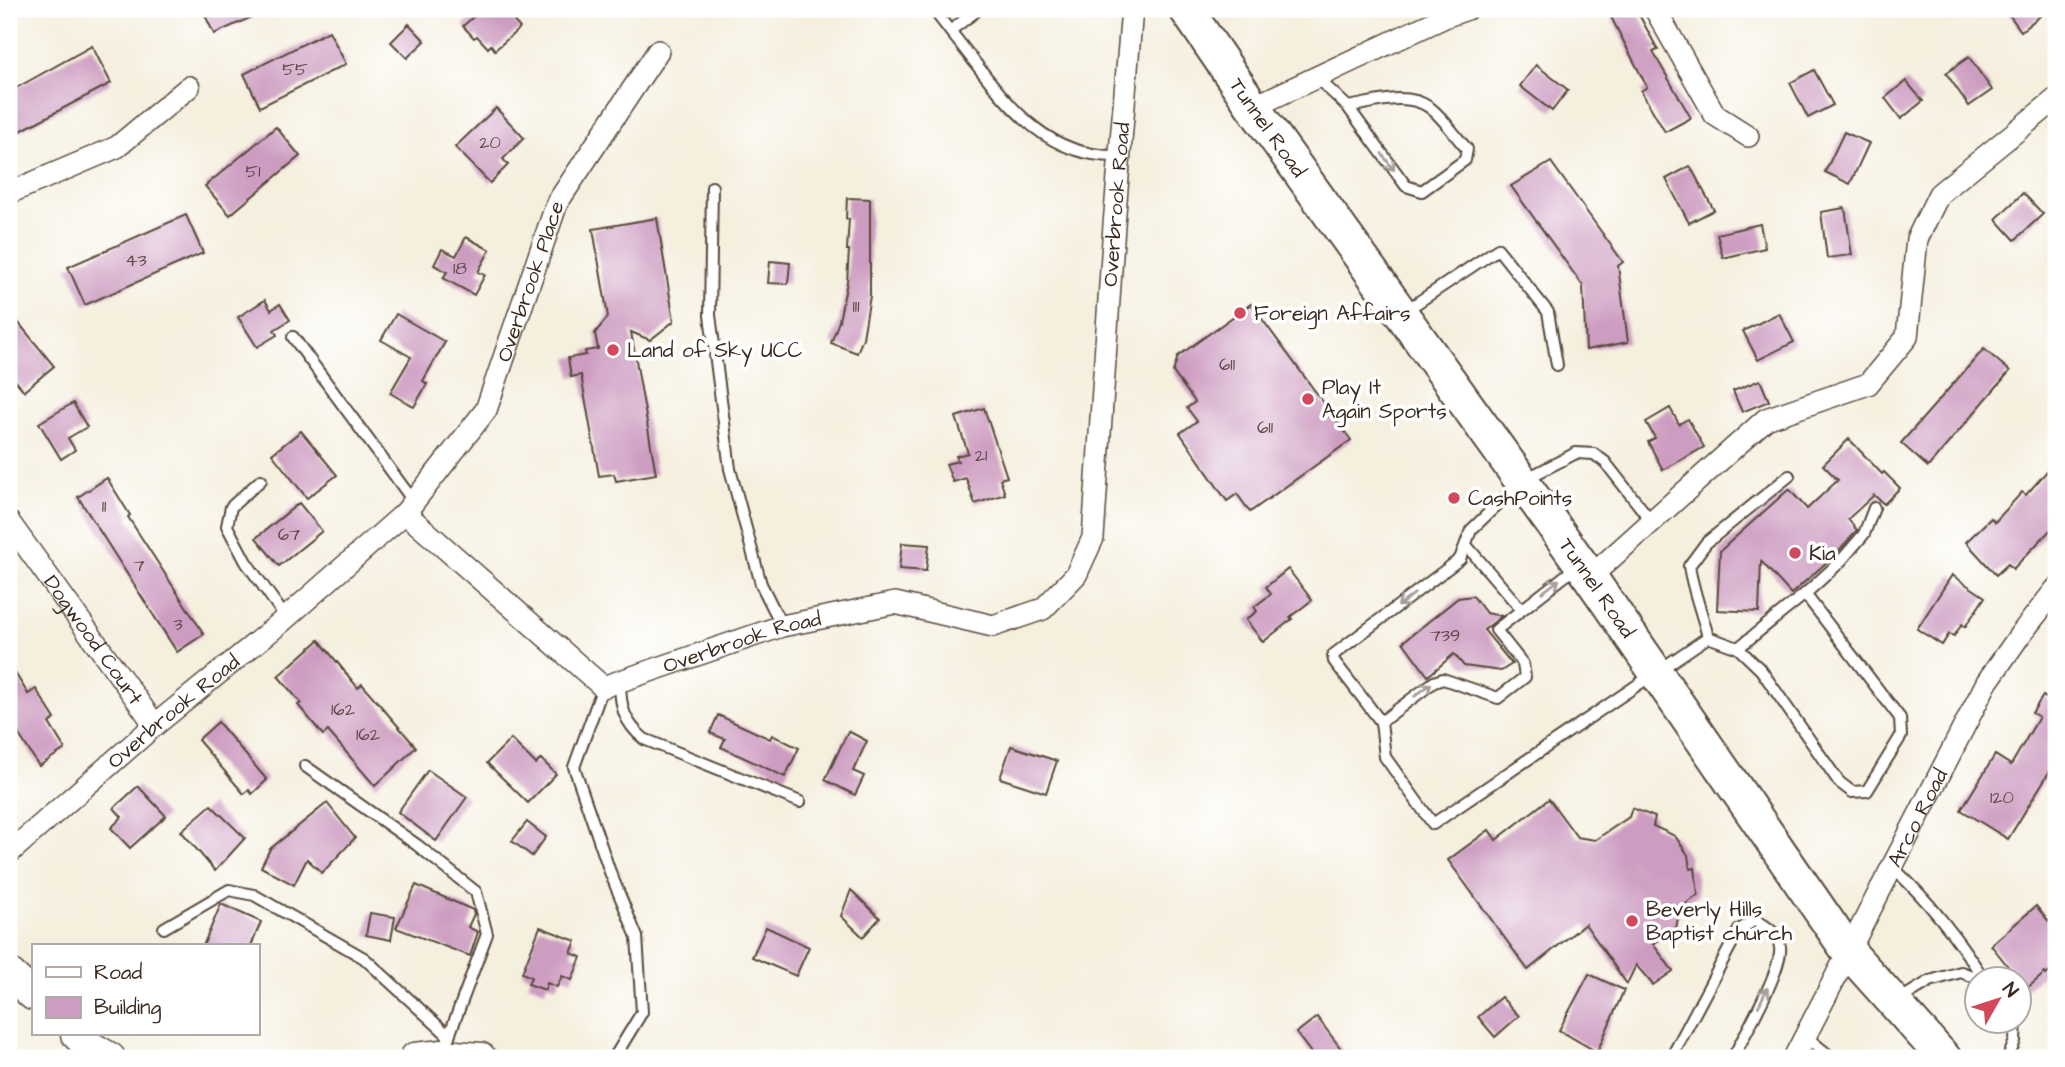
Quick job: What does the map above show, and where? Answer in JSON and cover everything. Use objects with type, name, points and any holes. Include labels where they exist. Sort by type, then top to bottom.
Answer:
[{"type":"main road","name":"Tunnel Road","points":[[1186,9],[1253,107],[1585,570],[1848,951],[1944,1058]]},
{"type":"street","name":"Overbrook Road","points":[[612,684],[782,626],[895,603],[993,626],[1043,609],[1076,575],[1093,538],[1132,9]]},
{"type":"street","points":[[1253,107],[1467,9]]},
{"type":"street","points":[[1655,9],[1715,115],[1748,136]]},
{"type":"street","name":"Overbrook Place","points":[[410,508],[486,410],[557,203],[658,51]]},
{"type":"street","points":[[9,193],[117,147],[190,87]]},
{"type":"street","points":[[1585,570],[1652,522],[1766,419],[1868,384],[1907,337],[1917,239],[1939,194],[2056,99]]},
{"type":"street","name":"Overbrook Road","points":[[9,853],[155,725],[286,618],[410,508]]},
{"type":"street","points":[[410,508],[612,684]]},
{"type":"street","name":"Dogwood Court","points":[[9,522],[155,725]]},
{"type":"street","name":"Arco Road","points":[[1794,1058],[1987,682],[2056,589]]},
{"type":"street","points":[[9,973],[32,994]]},
{"type":"street","points":[[77,1036],[110,1058]]},
{"type":"street","points":[[435,1050],[481,1058]]},
{"type":"lane","points":[[933,9],[1017,113],[1037,130],[1068,149],[1089,155],[1120,156]]},
{"type":"lane","points":[[950,31],[979,9]]},
{"type":"lane","points":[[1316,77],[1348,107],[1406,186],[1422,191],[1465,160],[1467,149],[1430,107],[1399,98],[1348,107]]},
{"type":"lane","points":[[712,187],[710,315],[730,469],[761,584],[782,626]]},
{"type":"lane","points":[[1402,313],[1498,249],[1548,312],[1557,365]]},
{"type":"lane","points":[[293,337],[410,508]]},
{"type":"lane","points":[[1652,522],[1605,462],[1594,454],[1576,453],[1522,481],[1471,530],[1461,559],[1333,655],[1334,661],[1381,722],[1385,757],[1433,824],[1708,638]]},
{"type":"lane","points":[[1708,638],[1693,591],[1689,566],[1706,543],[1789,475]]},
{"type":"lane","points":[[261,480],[231,507],[228,526],[246,562],[286,618]]},
{"type":"lane","points":[[1738,648],[1840,562],[1864,534],[1874,508]]},
{"type":"lane","points":[[1466,545],[1521,609]]},
{"type":"lane","points":[[1381,722],[1434,682],[1443,679],[1498,698],[1525,677],[1523,664],[1496,630],[1521,609],[1585,570]]},
{"type":"lane","points":[[1708,638],[1738,648],[1760,670],[1839,782],[1852,792],[1867,791],[1901,736],[1900,718],[1805,594]]},
{"type":"lane","points":[[612,684],[624,717],[644,739],[800,802]]},
{"type":"lane","points":[[612,684],[574,766],[610,872],[637,937],[642,1012],[614,1058]]},
{"type":"lane","points":[[163,928],[229,890],[254,895],[363,958],[435,1050],[487,934],[476,892],[417,845],[305,766]]},
{"type":"lane","points":[[1892,867],[1916,888],[1954,932],[1974,965]]},
{"type":"lane","points":[[1671,1058],[1739,930],[1755,920],[1772,930],[1780,946],[1776,969],[1733,1058]]},
{"type":"lane","points":[[1894,1003],[1930,981],[1964,973]]},
{"type":"lane","points":[[1805,1036],[1832,1058]]},
{"type":"lane","points":[[2008,1058],[2015,1036]]},
{"type":"building","points":[[202,9],[270,9],[214,34]]},
{"type":"building","points":[[482,9],[503,9],[520,28],[495,50],[491,45],[488,48],[477,36],[474,38],[463,26]]},
{"type":"building","points":[[1627,9],[1636,9],[1658,50],[1653,52],[1691,118],[1665,132],[1641,91],[1647,87],[1611,17]]},
{"type":"building","points":[[2005,9],[2049,9],[2021,31]]},
{"type":"building","points":[[409,24],[425,41],[407,58],[391,42]]},
{"type":"building","points":[[329,31],[346,64],[260,107],[244,74]]},
{"type":"building","points":[[92,46],[111,83],[9,137],[9,92]]},
{"type":"building","points":[[1969,57],[1992,90],[1969,106],[1946,73]]},
{"type":"building","points":[[1536,65],[1568,90],[1552,111],[1520,86]]},
{"type":"building","points":[[1814,70],[1833,105],[1808,118],[1790,83]]},
{"type":"building","points":[[1906,81],[1923,101],[1901,119],[1885,98]]},
{"type":"building","points":[[496,108],[524,138],[503,159],[508,165],[490,183],[455,147]]},
{"type":"building","points":[[276,127],[300,156],[230,215],[205,186]]},
{"type":"building","points":[[1844,132],[1869,143],[1850,184],[1825,172]]},
{"type":"building","points":[[1551,162],[1623,262],[1618,266],[1628,342],[1586,350],[1583,286],[1511,186]]},
{"type":"building","points":[[1690,166],[1714,210],[1689,223],[1666,179]]},
{"type":"building","points":[[2023,193],[2043,214],[2015,240],[1996,219]]},
{"type":"building","points":[[847,198],[870,199],[870,296],[863,338],[857,353],[831,343],[839,321],[847,282]]},
{"type":"building","points":[[1845,208],[1852,255],[1827,258],[1821,212]]},
{"type":"building","points":[[186,215],[203,253],[85,305],[68,267]]},
{"type":"building","name":"Land of Sky UCC","points":[[657,218],[674,321],[650,340],[631,332],[656,474],[616,481],[614,474],[599,476],[581,375],[571,377],[568,358],[586,355],[585,351],[598,349],[595,333],[608,317],[593,229]]},
{"type":"building","points":[[1760,224],[1765,248],[1723,258],[1717,234]]},
{"type":"building","points":[[466,237],[490,250],[478,272],[485,275],[474,295],[443,278],[447,272],[434,265],[442,249],[456,256]]},
{"type":"building","points":[[770,261],[790,263],[788,284],[768,283]]},
{"type":"building","points":[[265,300],[271,310],[280,304],[290,320],[274,330],[277,335],[257,347],[238,317]]},
{"type":"building","points":[[1251,304],[1351,440],[1250,512],[1237,494],[1227,501],[1180,433],[1197,421],[1187,408],[1195,402],[1173,372],[1178,356]]},
{"type":"building","points":[[9,311],[54,366],[24,391],[9,373]]},
{"type":"building","points":[[1779,313],[1794,342],[1758,360],[1743,331]]},
{"type":"building","points":[[396,314],[445,342],[423,381],[427,384],[414,407],[390,393],[411,357],[381,340]]},
{"type":"building","points":[[1984,349],[2010,371],[1928,467],[1901,443]]},
{"type":"building","points":[[1760,380],[1769,401],[1742,412],[1733,391]]},
{"type":"building","points":[[73,403],[87,427],[68,438],[75,450],[61,459],[39,423]]},
{"type":"building","points":[[984,408],[1007,477],[1000,479],[1005,494],[975,504],[966,478],[953,482],[946,464],[958,461],[956,456],[968,453],[956,417]]},
{"type":"building","points":[[1670,408],[1679,424],[1688,419],[1704,447],[1663,470],[1648,442],[1655,438],[1646,422]]},
{"type":"building","points":[[301,431],[337,475],[307,498],[272,454]]},
{"type":"building","points":[[1849,439],[1882,474],[1884,472],[1900,488],[1884,504],[1874,495],[1848,519],[1857,530],[1837,553],[1791,594],[1761,561],[1759,612],[1717,610],[1720,551],[1789,489],[1807,509],[1838,480],[1823,465]]},
{"type":"building","points":[[2056,461],[2056,524],[2013,569],[2008,564],[1996,575],[1966,542],[1991,518],[1995,522],[2022,492],[2026,495]]},
{"type":"building","points":[[107,478],[130,515],[128,517],[204,634],[177,652],[78,497]]},
{"type":"building","points":[[299,503],[322,531],[279,566],[256,538]]},
{"type":"building","points":[[902,543],[929,545],[926,571],[899,569]]},
{"type":"building","points":[[1288,569],[1312,600],[1263,642],[1246,620],[1257,611],[1254,607],[1271,594],[1266,587]]},
{"type":"building","points":[[1952,575],[1985,597],[1965,627],[1962,624],[1954,636],[1949,634],[1942,645],[1917,629]]},
{"type":"building","points":[[1473,596],[1486,613],[1502,616],[1484,630],[1512,664],[1501,671],[1464,666],[1454,654],[1428,676],[1403,642],[1458,598]]},
{"type":"building","points":[[319,640],[358,688],[362,684],[416,747],[375,786],[328,731],[323,735],[278,676]]},
{"type":"building","points":[[9,663],[28,694],[36,689],[55,719],[49,723],[65,749],[39,766],[9,719]]},
{"type":"building","points":[[2056,687],[2056,761],[2008,839],[1961,810],[1995,755],[2011,765],[2039,717],[2032,713],[2043,696],[2049,700]]},
{"type":"building","points":[[718,715],[770,739],[772,735],[799,748],[785,777],[721,747],[725,739],[710,733]]},
{"type":"building","points":[[218,722],[267,780],[252,794],[249,790],[244,794],[198,740]]},
{"type":"building","points":[[848,731],[867,741],[853,771],[864,776],[855,795],[825,780]]},
{"type":"building","points":[[511,739],[536,764],[541,759],[556,774],[528,803],[487,763]]},
{"type":"building","points":[[1011,746],[1057,761],[1046,793],[1000,778]]},
{"type":"building","points":[[428,770],[467,797],[436,841],[398,812]]},
{"type":"building","points":[[138,786],[166,816],[130,848],[111,828],[122,817],[114,808]]},
{"type":"building","name":"Beverly Hills Baptist church","points":[[1549,799],[1577,837],[1595,840],[1629,817],[1632,808],[1655,817],[1653,826],[1675,836],[1688,855],[1690,869],[1695,868],[1698,895],[1680,908],[1676,928],[1653,944],[1673,971],[1653,985],[1636,965],[1627,984],[1585,924],[1528,970],[1448,860],[1489,830],[1496,840]]},
{"type":"building","points":[[327,803],[355,838],[322,873],[307,859],[294,885],[261,867],[270,849]]},
{"type":"building","points":[[211,805],[245,838],[215,871],[181,831]]},
{"type":"building","points":[[527,822],[546,837],[532,856],[512,841]]},
{"type":"building","points":[[416,885],[473,910],[468,927],[478,932],[470,956],[396,928]]},
{"type":"building","points":[[851,890],[880,918],[863,937],[841,916]]},
{"type":"building","points":[[221,904],[261,922],[252,944],[204,944]]},
{"type":"building","points":[[2036,906],[2056,930],[2056,967],[2034,982],[2034,965],[2007,965],[1991,945]]},
{"type":"building","points":[[370,913],[395,917],[391,940],[366,935]]},
{"type":"building","points":[[540,927],[576,941],[571,953],[581,957],[572,980],[562,976],[557,987],[547,983],[545,990],[528,984],[531,977],[522,973]]},
{"type":"building","points":[[766,927],[809,947],[796,976],[752,957]]},
{"type":"building","points":[[1589,974],[1624,990],[1597,1052],[1559,1030]]},
{"type":"building","points":[[1501,997],[1519,1016],[1495,1037],[1478,1017]]},
{"type":"building","points":[[1317,1017],[1348,1058],[1315,1058],[1296,1033]]},
{"type":"place","name":"Foreign Affairs","points":[[1240,313]]},
{"type":"place","name":"Land of Sky UCC","points":[[613,350]]},
{"type":"place","name":"Play It Again Sports","points":[[1308,399]]},
{"type":"place","name":"CashPoints","points":[[1454,498]]},
{"type":"place","name":"Kia","points":[[1795,553]]},
{"type":"place","name":"Beverly Hills Baptist church","points":[[1632,921]]}]
